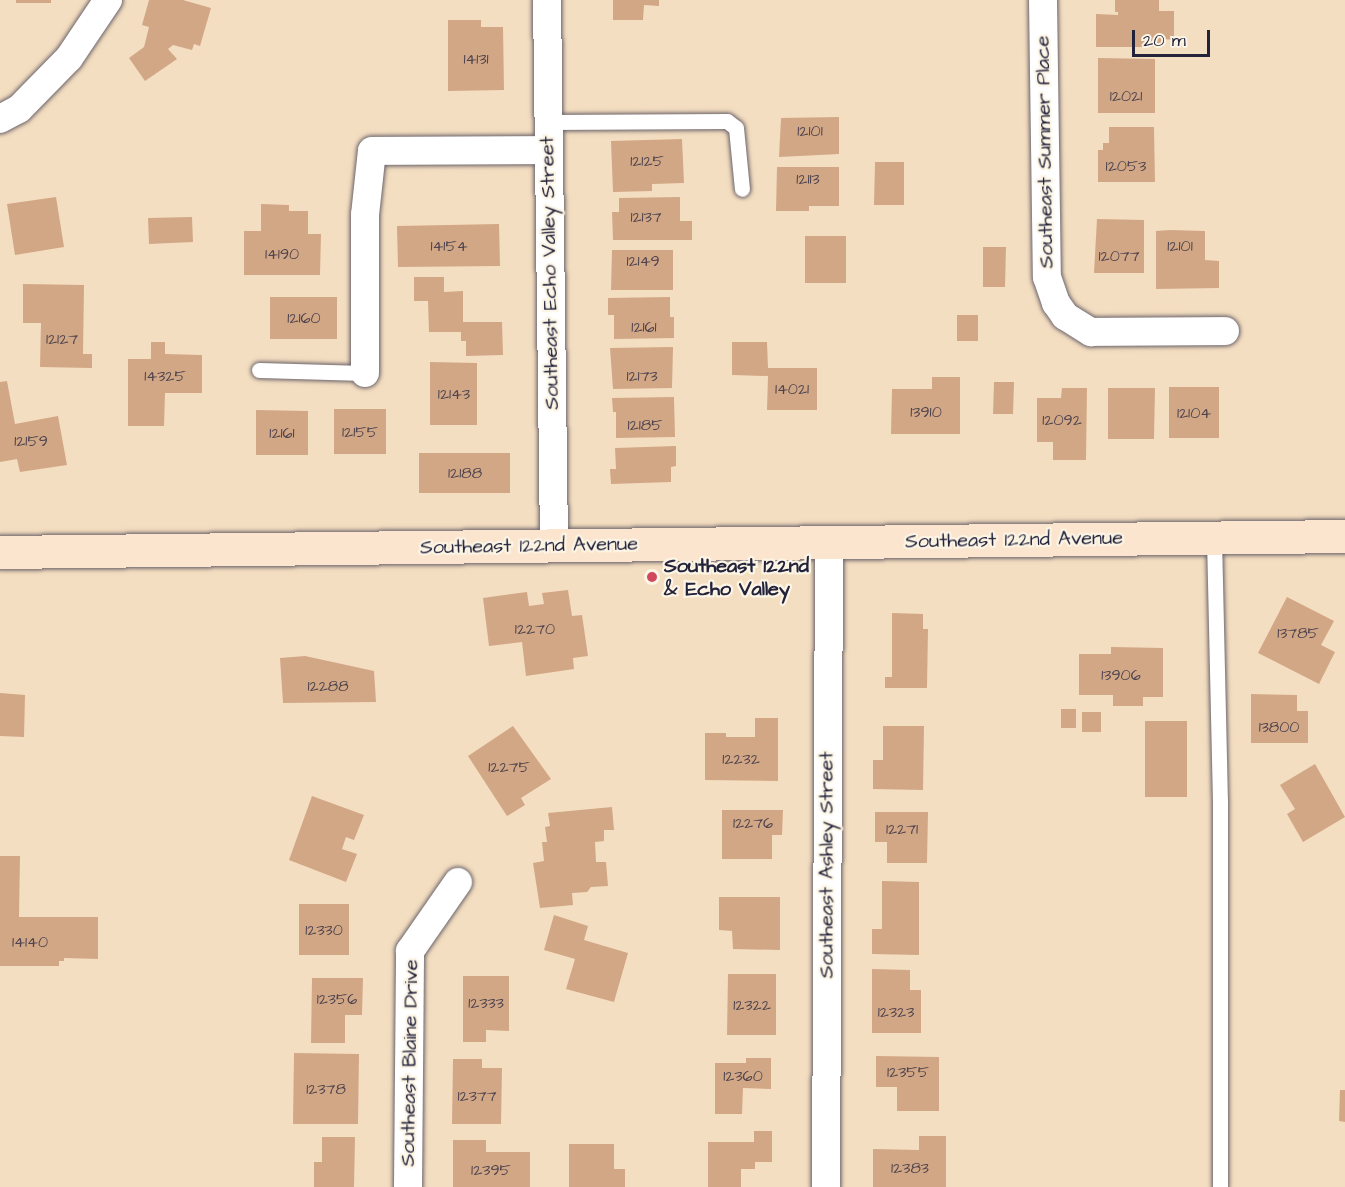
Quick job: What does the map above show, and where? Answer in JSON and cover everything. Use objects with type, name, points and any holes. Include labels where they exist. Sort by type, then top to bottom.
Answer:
[{"type":"main road","name":"Southeast 122nd Avenue","points":[[0,552],[1345,536]]},
{"type":"street","points":[[0,119],[19,109],[69,58],[108,0]]},
{"type":"street","name":"Southeast Echo Valley Street","points":[[547,0],[554,545]]},
{"type":"street","name":"Southeast Summer Place","points":[[1043,0],[1047,278],[1056,303],[1065,316],[1091,332],[1225,331]]},
{"type":"street","points":[[365,373],[365,215],[372,151],[549,150]]},
{"type":"street","name":"Southeast Ashley Street","points":[[826,1187],[829,542]]},
{"type":"street","name":"Southeast Blaine Drive","points":[[408,1187],[410,951],[458,882]]},
{"type":"lane","points":[[548,122],[727,121],[736,128],[742,189]]},
{"type":"lane","points":[[259,370],[365,373]]},
{"type":"lane","points":[[1214,538],[1220,801],[1220,1187]]},
{"type":"building","points":[[16,0],[51,0],[51,3],[16,3]]},
{"type":"building","points":[[149,0],[183,0],[211,8],[200,46],[194,44],[192,50],[173,45],[168,49],[177,59],[145,81],[129,58],[144,47],[149,27],[142,25]]},
{"type":"building","points":[[613,0],[659,0],[659,6],[644,5],[643,20],[613,20]]},
{"type":"building","points":[[1115,0],[1159,0],[1159,11],[1174,11],[1174,40],[1163,39],[1163,47],[1096,47],[1096,14],[1118,15],[1118,12],[1115,12]]},
{"type":"building","points":[[448,20],[481,20],[481,27],[503,27],[504,90],[448,91]]},
{"type":"building","points":[[1098,58],[1155,59],[1155,113],[1098,113]]},
{"type":"building","points":[[839,117],[839,154],[779,157],[781,118]]},
{"type":"building","points":[[1109,127],[1154,127],[1155,182],[1098,182],[1098,150],[1103,150],[1103,143],[1109,143]]},
{"type":"building","points":[[682,139],[684,183],[652,184],[652,191],[613,192],[611,141]]},
{"type":"building","points":[[875,162],[904,162],[904,205],[874,205]]},
{"type":"building","points":[[777,167],[839,167],[839,206],[809,206],[809,211],[776,211]]},
{"type":"building","points":[[56,197],[64,247],[15,255],[7,204]]},
{"type":"building","points":[[680,197],[680,221],[692,221],[692,240],[613,240],[612,212],[619,212],[619,198]]},
{"type":"building","points":[[261,204],[289,205],[289,211],[308,211],[308,234],[321,234],[320,275],[244,275],[244,231],[261,231]]},
{"type":"building","points":[[192,217],[193,242],[149,244],[148,218]]},
{"type":"building","points":[[1097,219],[1144,220],[1144,273],[1094,273]]},
{"type":"building","points":[[499,224],[500,266],[398,267],[397,226]]},
{"type":"building","points":[[1156,231],[1205,231],[1205,260],[1219,261],[1219,288],[1156,289]]},
{"type":"building","points":[[805,236],[846,236],[846,283],[805,283]]},
{"type":"building","points":[[983,247],[1006,247],[1005,287],[983,287]]},
{"type":"building","points":[[612,250],[673,250],[673,290],[611,290]]},
{"type":"building","points":[[414,277],[444,277],[444,292],[463,291],[463,322],[502,322],[503,355],[466,356],[466,341],[461,341],[461,332],[429,332],[428,301],[414,301]]},
{"type":"building","points":[[23,284],[84,285],[83,354],[92,354],[92,368],[40,367],[41,323],[23,323]]},
{"type":"building","points":[[270,297],[337,297],[337,339],[270,339]]},
{"type":"building","points":[[670,297],[670,317],[674,317],[674,338],[614,339],[614,315],[608,315],[608,298]]},
{"type":"building","points":[[957,315],[978,315],[978,341],[957,341]]},
{"type":"building","points":[[151,342],[165,342],[165,354],[202,355],[202,393],[165,393],[164,426],[128,426],[128,359],[151,359]]},
{"type":"building","points":[[732,342],[767,342],[768,368],[817,368],[817,410],[767,410],[768,376],[732,375]]},
{"type":"building","points":[[673,347],[672,388],[613,389],[610,348]]},
{"type":"building","points":[[430,362],[477,363],[477,425],[430,425]]},
{"type":"building","points":[[932,377],[960,377],[960,434],[891,434],[892,389],[932,389]]},
{"type":"building","points":[[7,381],[15,424],[58,416],[67,465],[20,472],[17,459],[0,462],[0,382]]},
{"type":"building","points":[[994,382],[1014,382],[1013,414],[993,414]]},
{"type":"building","points":[[1169,387],[1219,387],[1219,438],[1169,438]]},
{"type":"building","points":[[1062,388],[1087,388],[1086,460],[1053,460],[1053,442],[1037,442],[1037,398],[1061,398]]},
{"type":"building","points":[[1108,388],[1155,388],[1154,439],[1108,439]]},
{"type":"building","points":[[674,397],[675,437],[616,438],[616,412],[613,412],[612,398]]},
{"type":"building","points":[[334,409],[386,409],[386,454],[334,454]]},
{"type":"building","points":[[256,410],[308,411],[308,455],[256,455]]},
{"type":"building","points":[[676,446],[676,466],[671,467],[671,482],[611,484],[610,469],[616,469],[615,448]]},
{"type":"building","points":[[419,453],[510,453],[510,493],[419,493]]},
{"type":"building","points":[[568,590],[572,616],[582,615],[588,656],[573,658],[574,669],[526,676],[522,642],[489,646],[483,598],[527,592],[529,606],[544,604],[542,593]]},
{"type":"building","points":[[1287,597],[1334,621],[1321,645],[1335,652],[1319,684],[1258,653]]},
{"type":"building","points":[[892,613],[923,614],[923,629],[928,629],[927,688],[885,688],[885,677],[892,677]]},
{"type":"building","points":[[1111,647],[1163,648],[1163,697],[1143,697],[1143,706],[1113,706],[1113,695],[1079,695],[1079,654],[1111,654]]},
{"type":"building","points":[[305,656],[374,671],[376,702],[283,703],[280,658]]},
{"type":"building","points":[[0,693],[25,695],[24,737],[0,736]]},
{"type":"building","points":[[1251,694],[1297,695],[1297,711],[1308,711],[1308,743],[1251,743]]},
{"type":"building","points":[[1061,709],[1076,709],[1076,728],[1061,728]]},
{"type":"building","points":[[1082,712],[1101,712],[1101,732],[1082,732]]},
{"type":"building","points":[[755,718],[778,718],[778,781],[705,780],[705,733],[726,733],[726,737],[755,737]]},
{"type":"building","points":[[1145,721],[1187,721],[1187,797],[1145,797]]},
{"type":"building","points":[[513,726],[551,779],[521,798],[525,805],[507,816],[468,756]]},
{"type":"building","points":[[883,726],[924,726],[923,790],[873,789],[873,760],[883,760]]},
{"type":"building","points":[[1315,764],[1345,817],[1303,842],[1287,814],[1295,809],[1280,785]]},
{"type":"building","points":[[312,796],[364,815],[354,840],[346,837],[342,849],[357,854],[346,882],[289,860]]},
{"type":"building","points":[[612,807],[614,830],[604,830],[604,841],[595,842],[596,862],[606,862],[608,886],[591,887],[587,892],[572,893],[573,905],[540,908],[533,863],[544,861],[542,842],[547,842],[545,827],[550,826],[548,813]]},
{"type":"building","points":[[722,810],[783,810],[782,835],[772,835],[772,859],[722,859]]},
{"type":"building","points":[[875,812],[928,812],[927,863],[887,863],[887,842],[875,842]]},
{"type":"building","points":[[0,856],[20,856],[19,917],[98,917],[98,959],[64,958],[64,961],[59,961],[59,966],[0,966]]},
{"type":"building","points":[[882,881],[919,882],[919,955],[872,954],[872,929],[882,929]]},
{"type":"building","points":[[719,897],[780,897],[780,950],[733,949],[732,931],[719,930]]},
{"type":"building","points":[[299,904],[349,904],[349,955],[299,955]]},
{"type":"building","points":[[554,915],[588,926],[584,940],[628,953],[614,1002],[566,989],[575,959],[544,950]]},
{"type":"building","points":[[872,969],[910,970],[910,990],[921,990],[921,1033],[872,1033]]},
{"type":"building","points":[[728,974],[776,974],[776,1035],[727,1035]]},
{"type":"building","points":[[463,976],[509,976],[509,1031],[486,1030],[486,1042],[463,1042]]},
{"type":"building","points":[[312,978],[363,978],[362,1015],[345,1015],[345,1043],[311,1043]]},
{"type":"building","points":[[294,1053],[359,1054],[358,1124],[293,1124]]},
{"type":"building","points":[[876,1056],[939,1057],[939,1111],[897,1111],[897,1087],[876,1087]]},
{"type":"building","points":[[746,1058],[771,1058],[771,1089],[743,1088],[742,1114],[715,1114],[715,1063],[746,1063]]},
{"type":"building","points":[[453,1059],[482,1059],[482,1068],[502,1068],[501,1124],[452,1124]]},
{"type":"building","points":[[1340,1090],[1345,1090],[1345,1122],[1339,1121]]},
{"type":"building","points":[[754,1131],[772,1131],[772,1162],[755,1162],[755,1169],[741,1169],[741,1187],[708,1187],[708,1142],[754,1142]]},
{"type":"building","points":[[919,1136],[946,1136],[946,1187],[873,1187],[873,1149],[919,1150]]},
{"type":"building","points":[[322,1137],[355,1137],[354,1187],[314,1187],[314,1162],[322,1162]]},
{"type":"building","points":[[453,1140],[486,1140],[486,1152],[530,1152],[530,1187],[453,1187]]},
{"type":"building","points":[[569,1144],[614,1144],[614,1169],[625,1169],[625,1187],[569,1187]]},
{"type":"place","name":"Southeast 122nd & Echo Valley","points":[[652,577]]}]
